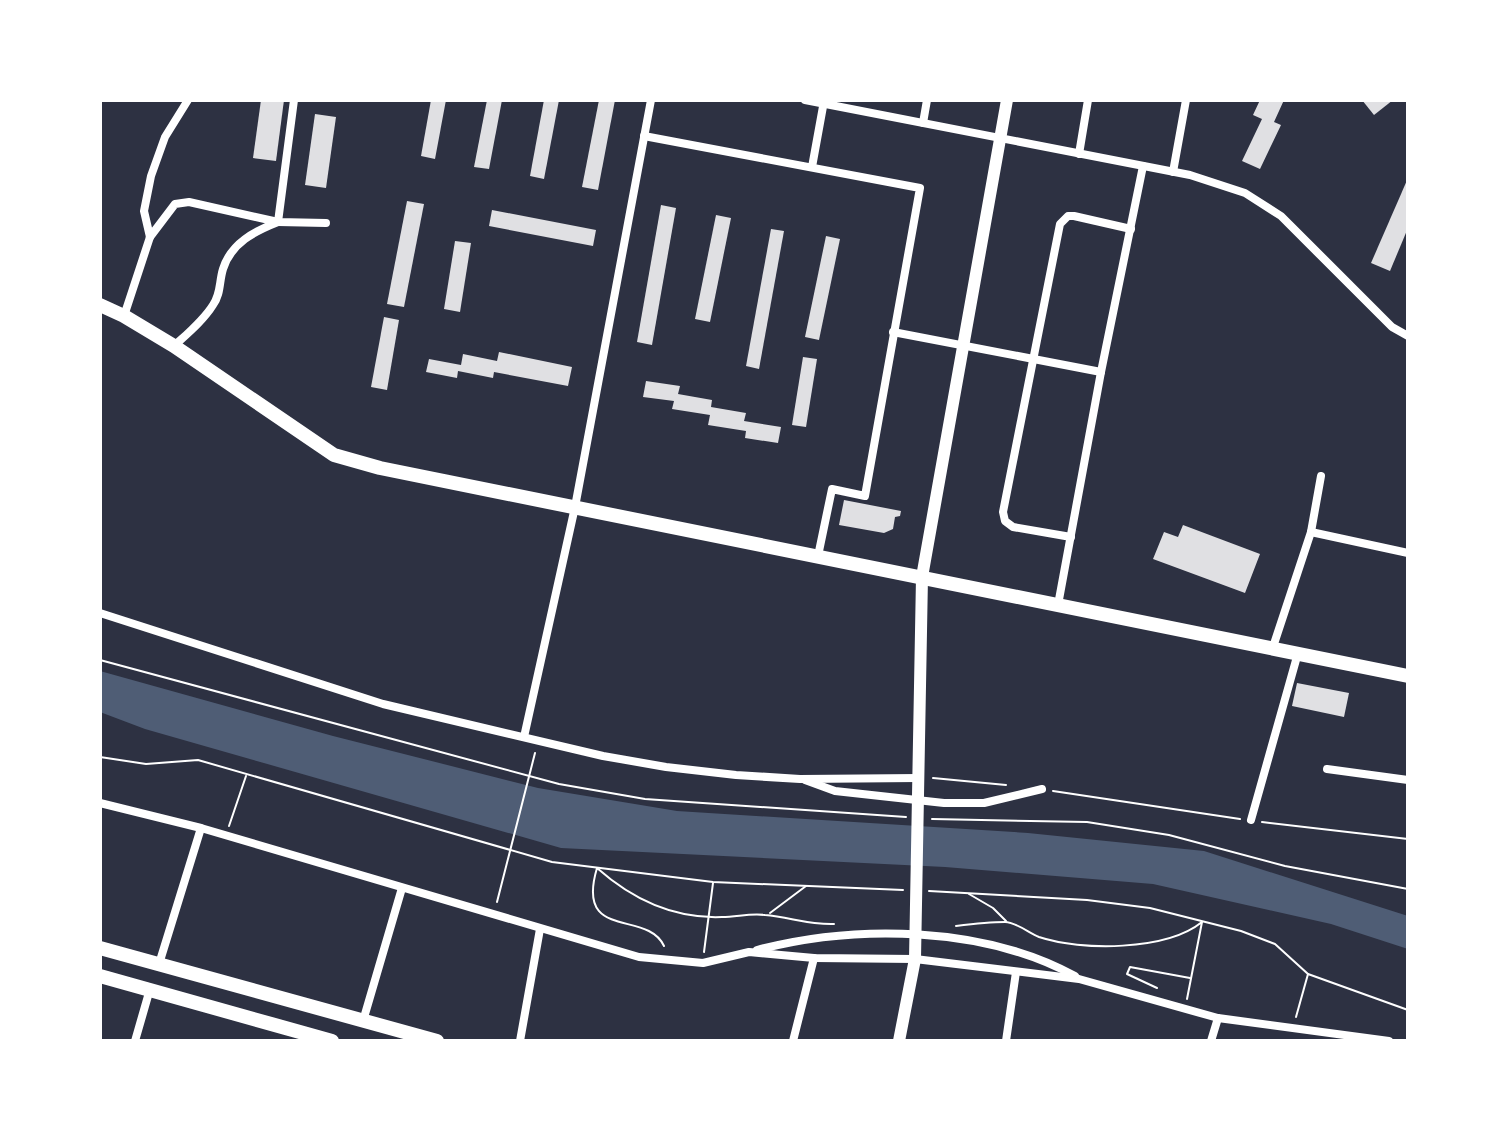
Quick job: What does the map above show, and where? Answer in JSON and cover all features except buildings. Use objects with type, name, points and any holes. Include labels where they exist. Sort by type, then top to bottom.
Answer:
[{"type":"main road","points":[[899,1041],[915,959],[922,577],[1007,100]]},
{"type":"main road","points":[[100,305],[174,346],[334,455],[380,468],[1408,676]]},
{"type":"main road","points":[[100,948],[437,1041]]},
{"type":"main road","points":[[100,976],[332,1041]]},
{"type":"street","points":[[150,237],[144,211],[151,176],[165,137],[188,100]]},
{"type":"street","points":[[278,222],[294,100]]},
{"type":"street","points":[[524,737],[575,507],[651,100]]},
{"type":"street","points":[[805,100],[1173,172],[1257,199],[1281,216],[1314,247],[1392,327],[1408,336]]},
{"type":"street","points":[[923,123],[927,100]]},
{"type":"street","points":[[1079,154],[1088,100]]},
{"type":"street","points":[[1173,172],[1186,100]]},
{"type":"street","points":[[812,167],[824,102]]},
{"type":"street","points":[[644,136],[920,188],[865,496],[832,489],[818,556]]},
{"type":"street","points":[[1058,605],[1143,166]]},
{"type":"street","points":[[124,316],[150,237],[175,204],[189,202],[278,222],[326,223]]},
{"type":"street","points":[[1071,537],[1013,527],[1005,521],[1003,512],[1031,359],[1060,224],[1068,216],[1074,216],[1131,229]]},
{"type":"street","points":[[174,346],[214,305],[223,270],[241,242],[252,232],[278,222]]},
{"type":"street","points":[[893,332],[1101,372]]},
{"type":"street","points":[[1273,647],[1311,532],[1321,476]]},
{"type":"street","points":[[1311,532],[1408,553]]},
{"type":"street","points":[[100,613],[383,704],[603,756],[736,775],[919,781]]},
{"type":"street","points":[[1251,820],[1298,652]]},
{"type":"street","points":[[1327,769],[1408,780]]},
{"type":"street","points":[[800,779],[835,791],[944,803],[984,803],[1042,789]]},
{"type":"street","points":[[100,803],[226,835],[639,957],[703,963],[829,935],[928,935],[1002,947],[1054,965],[1079,979]]},
{"type":"street","points":[[159,964],[201,828]]},
{"type":"street","points":[[362,1022],[402,888]]},
{"type":"street","points":[[520,1041],[540,929]]},
{"type":"street","points":[[749,952],[814,958],[915,959],[1079,979],[1218,1018],[1389,1041]]},
{"type":"street","points":[[793,1041],[814,958]]},
{"type":"street","points":[[1006,1041],[1016,972]]},
{"type":"street","points":[[135,1041],[150,989]]},
{"type":"street","points":[[1211,1041],[1218,1018]]},
{"type":"path","points":[[100,660],[529,777],[645,799],[915,818]]},
{"type":"path","points":[[493,915],[536,750]]},
{"type":"path","points":[[100,757],[146,764],[198,760],[552,862],[713,882],[914,891]]},
{"type":"path","points":[[226,835],[247,773]]},
{"type":"path","points":[[919,781],[1014,786]]},
{"type":"path","points":[[1042,789],[1251,820],[1408,839]]},
{"type":"path","points":[[930,819],[1087,822],[1169,835],[1285,866],[1408,889]]},
{"type":"path","points":[[703,963],[713,882]]},
{"type":"path","points":[[768,915],[807,885]]},
{"type":"path","points":[[927,891],[1087,900],[1150,908],[1241,931],[1275,944],[1308,974],[1408,1010]]},
{"type":"path","points":[[968,894],[993,908],[1006,922]]},
{"type":"path","points":[[1153,1001],[1157,988],[1127,974],[1130,967],[1191,979],[1185,1009]]},
{"type":"path","points":[[1293,1030],[1308,974]]},
{"type":"water","points":[[100,671],[333,736],[538,788],[677,811],[1028,833],[1204,851],[1408,916],[1408,949],[1331,924],[1153,884],[945,867],[561,848],[145,729],[100,712]]}]
